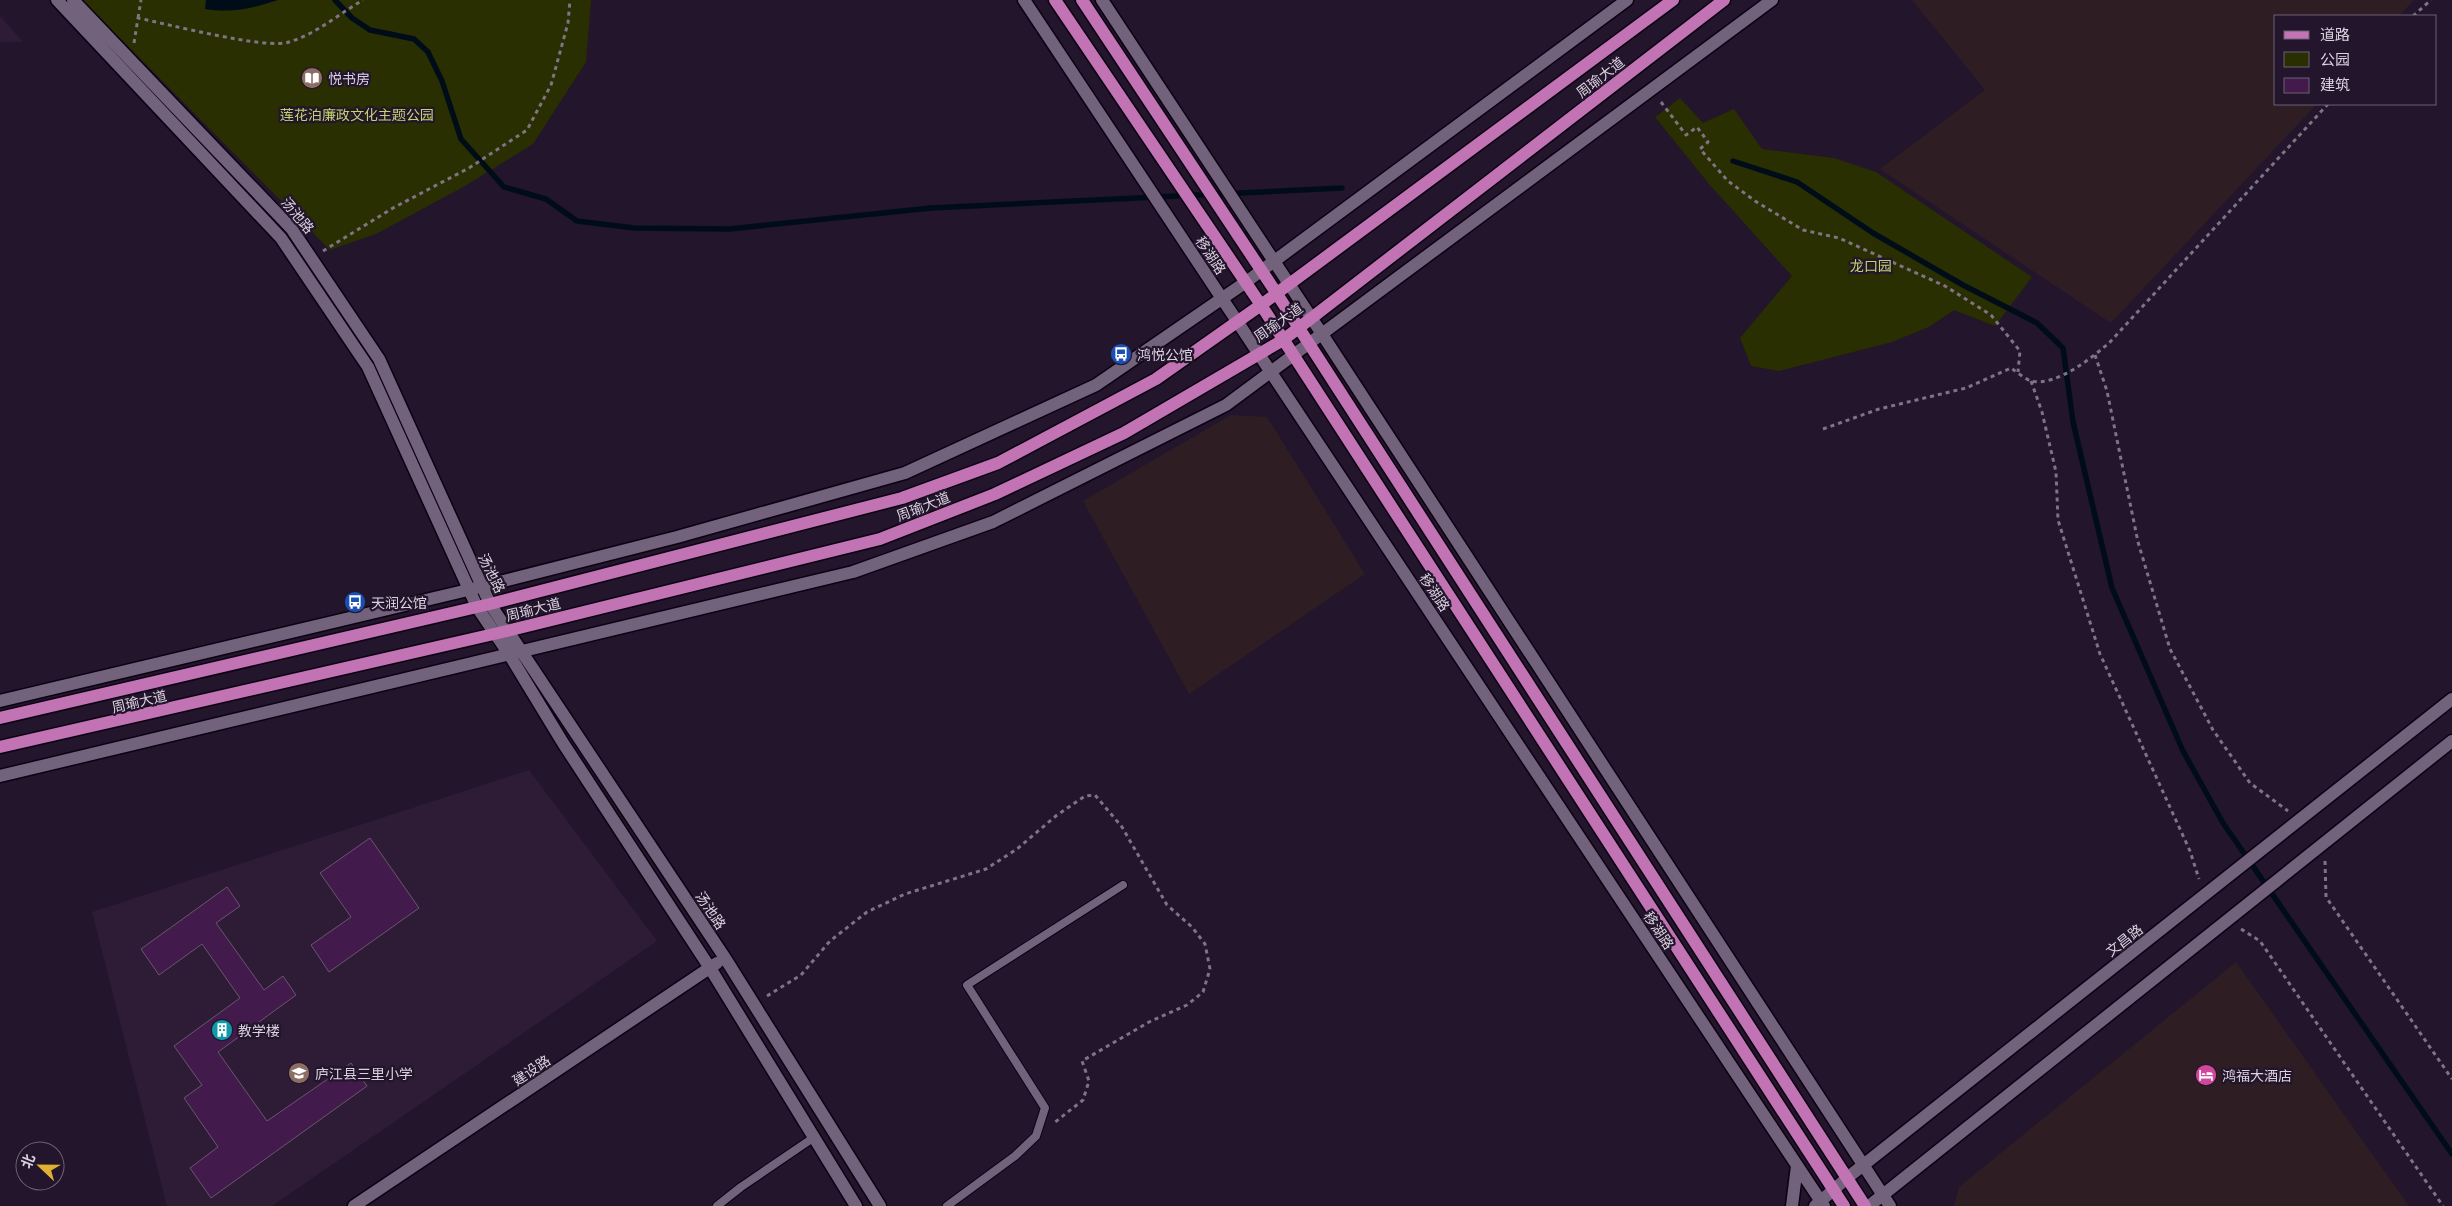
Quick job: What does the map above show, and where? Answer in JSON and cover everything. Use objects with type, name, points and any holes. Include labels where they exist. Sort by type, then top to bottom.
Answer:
[{"type":"main road","name":"移湖路","points":[[1055,0],[1284,340],[1844,1206]]},
{"type":"main road","name":"移湖路","points":[[1082,0],[1277,294],[1865,1206]]},
{"type":"main road","name":"周瑜大道","points":[[0,718],[490,604],[902,498],[998,462],[1156,379],[1277,294],[1673,0]]},
{"type":"main road","name":"周瑜大道","points":[[0,747],[501,632],[880,539],[995,494],[1124,433],[1284,340],[1724,0]]},
{"type":"street","name":"汤池路","points":[[57,0],[281,238],[368,367],[474,588],[490,604],[501,632],[725,958],[880,1206]]},
{"type":"street","name":"汤池路","points":[[73,0],[292,228],[379,359],[474,588],[477,607],[501,632]]},
{"type":"street","name":"移湖路","points":[[1024,0],[1797,1166],[1820,1204]]},
{"type":"street","points":[[1102,0],[1290,284],[1890,1206]]},
{"type":"street","points":[[0,701],[474,588],[677,537],[905,473],[1096,385],[1246,282],[1627,0]]},
{"type":"street","points":[[0,776],[853,572],[993,522],[1226,405],[1772,0]]},
{"type":"street","name":"汤池路","points":[[514,653],[563,743],[710,968],[856,1206]]},
{"type":"street","name":"文昌路","points":[[1820,1204],[1846,1178],[2452,699]]},
{"type":"street","points":[[1869,1206],[2452,741]]},
{"type":"street","name":"建设路","points":[[354,1206],[725,958]]},
{"type":"street","points":[[1792,1206],[1797,1166]]},
{"type":"lane","points":[[947,1206],[1015,1156],[1036,1136],[1045,1108],[967,985],[1124,885]]},
{"type":"lane","points":[[717,1206],[741,1187],[813,1138]]},
{"type":"path","points":[[131,60],[142,0]]},
{"type":"path","points":[[138,18],[260,42],[287,43],[304,37],[363,0]]},
{"type":"path","points":[[311,257],[393,208],[474,165],[527,130],[551,85],[568,23],[570,0]]},
{"type":"path","points":[[2414,15],[2432,0]]},
{"type":"path","points":[[1652,89],[1686,135],[1697,127],[1708,142],[1700,149],[1728,181],[1756,201],[1803,230],[1839,238],[1945,286],[1991,315],[2020,352],[2018,372]]},
{"type":"path","points":[[2031,381],[2050,380],[2095,355],[2110,342],[2327,105]]},
{"type":"path","points":[[2095,355],[2107,391],[2138,542],[2170,649],[2213,730],[2250,783],[2300,819]]},
{"type":"path","points":[[1823,428],[1879,409],[1966,388],[2011,368],[2031,381],[2042,412],[2056,472],[2058,520],[2100,654],[2190,851],[2204,895]]},
{"type":"path","points":[[2325,843],[2326,897],[2452,1079]]},
{"type":"path","points":[[2233,917],[2260,941],[2443,1206]]},
{"type":"shaded area","points":[[1912,0],[2414,0],[2400,15],[2274,15],[2274,105],[2316,105],[2111,323],[1880,169],[1985,90]]},
{"type":"shaded area","points":[[0,16],[23,42],[0,42]]},
{"type":"shaded area","points":[[1231,415],[1267,417],[1365,574],[1189,694],[1083,501]]},
{"type":"shaded area","name":"庐江县三里小学","points":[[529,770],[657,941],[272,1206],[167,1206],[92,912]]},
{"type":"shaded area","name":"鸿福大酒店","points":[[2236,962],[2409,1206],[1954,1206],[1959,1187]]},
{"type":"green space","name":"莲花泊廉政文化主题公园","points":[[82,0],[591,0],[586,62],[533,144],[465,186],[376,234],[330,250]]},
{"type":"green space","name":"龙口园","points":[[1680,98],[1703,123],[1734,109],[1762,149],[1834,158],[1876,172],[2032,277],[1995,326],[1954,310],[1929,327],[1892,342],[1779,371],[1751,366],[1740,338],[1792,276],[1709,184],[1655,117]]},
{"type":"water","points":[[206,0],[278,0],[250,8],[225,11],[205,9]]},
{"type":"building","points":[[370,838],[419,908],[329,972],[311,945],[351,917],[320,873]]},
{"type":"building","name":"教学楼","points":[[227,887],[240,906],[216,923],[264,990],[283,976],[296,995],[218,1052],[267,1121],[351,1063],[367,1086],[211,1198],[190,1168],[218,1147],[184,1098],[202,1085],[174,1046],[240,998],[202,944],[159,975],[141,949]]},
{"type":"waterway","points":[[335,0],[352,18],[370,30],[414,39],[428,52],[442,81],[461,139],[504,187],[546,199],[577,221],[634,228],[729,229],[931,208],[1342,188]]},
{"type":"waterway","points":[[1733,161],[1797,182],[1873,233],[1963,285],[2037,323],[2063,348],[2073,422],[2112,588],[2183,751],[2223,823],[2452,1154]]},
{"type":"place","name":"悦书房","points":[[312,78]]},
{"type":"place","name":"鸿悦公馆","points":[[1121,354]]},
{"type":"place","name":"天润公馆","points":[[355,602]]},
{"type":"place","name":"教学楼","points":[[222,1030]]},
{"type":"place","name":"庐江县三里小学","points":[[299,1073]]},
{"type":"place","name":"鸿福大酒店","points":[[2206,1075]]}]
